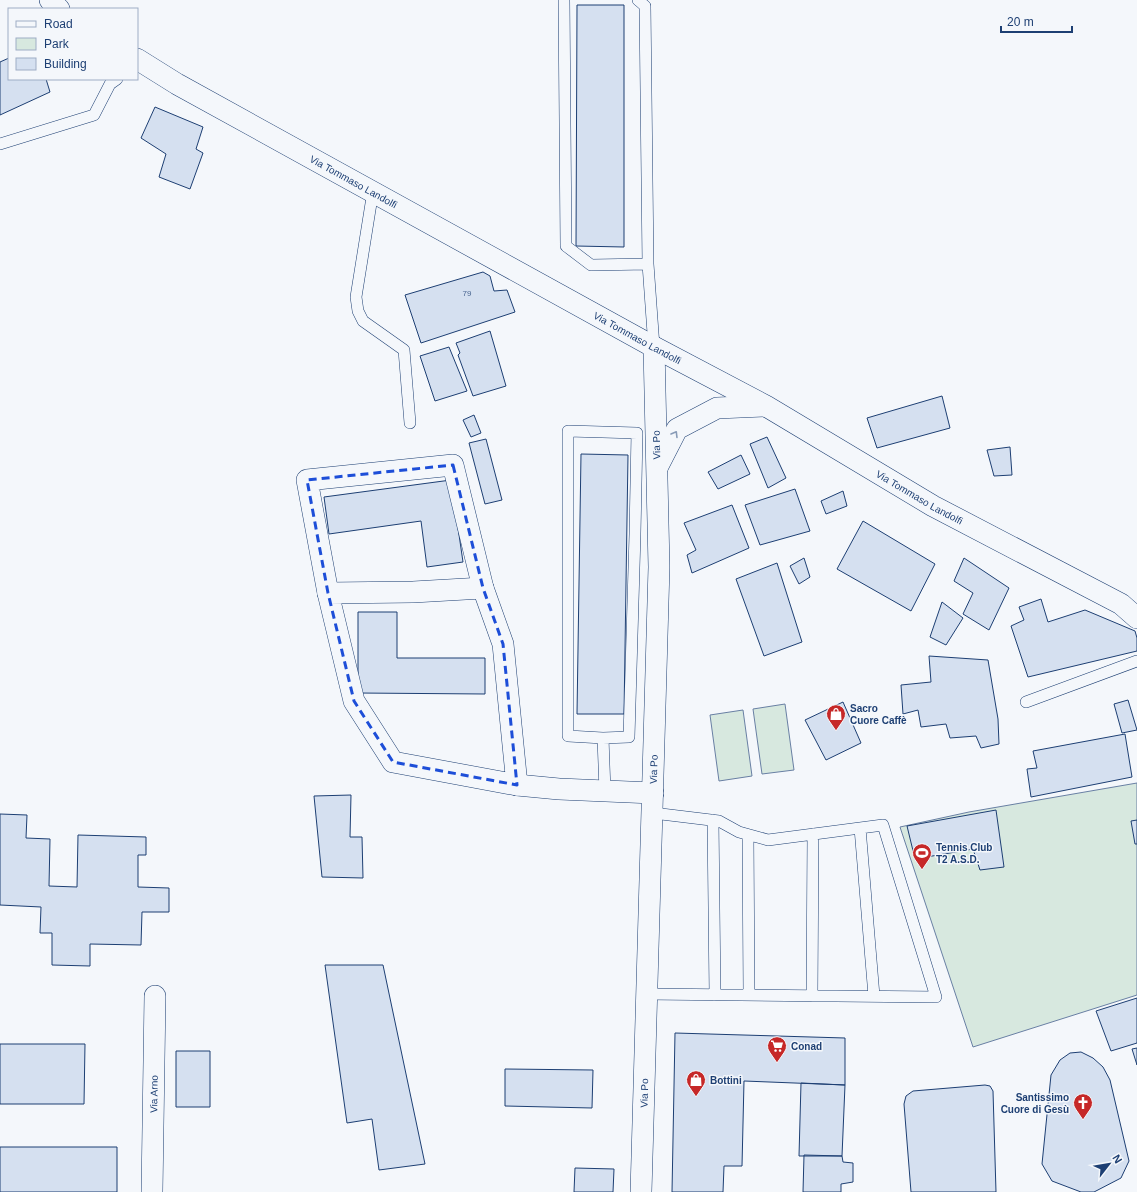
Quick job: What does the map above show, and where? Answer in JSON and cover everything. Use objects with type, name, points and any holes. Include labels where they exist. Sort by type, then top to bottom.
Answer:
[{"type":"street","points":[[50,0],[58,8]]},
{"type":"street","name":"Via Tommaso Landolfi","points":[[138,62],[654,347],[766,406],[933,506],[1121,604],[1137,618]]},
{"type":"street","name":"Via Po","points":[[641,1192],[659,567],[654,347]]},
{"type":"street","points":[[657,469],[678,429],[717,408],[766,406]]},
{"type":"street","points":[[517,785],[503,644],[483,588],[453,465],[307,480],[328,593],[354,701],[393,762],[517,785],[605,791],[653,803]]},
{"type":"street","points":[[328,593],[413,592],[483,588]]},
{"type":"street","name":"Via Arno","points":[[152,1192],[155,996]]},
{"type":"lane","points":[[564,0],[566,246],[591,265],[648,264]]},
{"type":"lane","points":[[638,0],[645,6],[648,264],[654,347]]},
{"type":"lane","points":[[0,144],[94,116],[110,84],[116,80]]},
{"type":"lane","points":[[373,191],[356,297],[358,311],[363,322],[404,350],[410,423]]},
{"type":"lane","points":[[568,431],[637,433],[636,534],[629,737],[602,738],[568,736],[568,431]]},
{"type":"lane","points":[[1026,702],[1137,661]]},
{"type":"lane","points":[[602,738],[605,791]]},
{"type":"lane","points":[[647,994],[936,997],[883,825],[768,840],[739,832],[719,821],[653,803]]},
{"type":"lane","points":[[713,820],[715,995]]},
{"type":"lane","points":[[860,828],[874,996]]},
{"type":"lane","points":[[812,996],[813,834]]},
{"type":"lane","points":[[748,835],[749,995]]},
{"type":"highlighted area","points":[[453,465],[483,588],[503,644],[517,785],[393,762],[354,701],[328,593],[307,480]]},
{"type":"green space","points":[[785,704],[794,770],[762,774],[753,709]]},
{"type":"green space","points":[[743,710],[752,776],[719,781],[710,715]]},
{"type":"green space","points":[[1137,783],[1137,995],[973,1047],[900,827],[969,812]]},
{"type":"building","points":[[577,5],[624,5],[624,247],[576,246]]},
{"type":"building","points":[[8,58],[8,80],[46,80],[50,92],[0,115],[0,62]]},
{"type":"building","points":[[155,107],[203,127],[196,149],[203,153],[190,189],[159,177],[166,154],[141,138]]},
{"type":"building","points":[[483,272],[490,276],[494,291],[507,290],[515,312],[421,343],[405,295]]},
{"type":"building","points":[[490,331],[506,386],[473,396],[458,355],[460,353],[456,343]]},
{"type":"building","points":[[449,347],[467,391],[435,401],[420,356]]},
{"type":"building","points":[[942,396],[950,428],[877,448],[867,418]]},
{"type":"building","points":[[474,415],[481,433],[471,437],[463,420]]},
{"type":"building","points":[[767,437],[786,478],[768,488],[750,444]]},
{"type":"building","points":[[486,439],[502,500],[485,504],[469,443]]},
{"type":"building","points":[[1010,447],[1012,475],[994,476],[987,450]]},
{"type":"building","points":[[581,454],[628,455],[624,714],[577,714]]},
{"type":"building","points":[[741,455],[750,474],[718,489],[708,472]]},
{"type":"building","points":[[451,480],[463,562],[427,567],[421,521],[329,534],[324,497]]},
{"type":"building","points":[[795,489],[810,531],[760,545],[745,505]]},
{"type":"building","points":[[843,491],[847,506],[826,514],[821,501]]},
{"type":"building","points":[[732,505],[749,548],[692,573],[687,555],[696,550],[684,523]]},
{"type":"building","points":[[863,521],[935,564],[911,611],[837,569]]},
{"type":"building","points":[[804,558],[810,577],[799,584],[790,566]]},
{"type":"building","points":[[964,558],[1009,588],[989,630],[963,614],[973,593],[954,581]]},
{"type":"building","points":[[777,563],[802,642],[764,656],[736,579]]},
{"type":"building","points":[[1041,599],[1048,622],[1085,610],[1135,631],[1137,638],[1137,651],[1028,677],[1011,626],[1024,620],[1019,607]]},
{"type":"building","points":[[942,602],[963,618],[946,645],[930,637]]},
{"type":"building","points":[[358,612],[397,612],[397,658],[485,658],[485,694],[358,693]]},
{"type":"building","points":[[929,656],[988,660],[998,719],[999,744],[981,748],[976,736],[950,738],[946,724],[921,727],[918,710],[903,714],[901,685],[931,682]]},
{"type":"building","points":[[1128,700],[1137,730],[1122,733],[1114,704]]},
{"type":"building","points":[[843,702],[861,743],[826,760],[805,720]]},
{"type":"building","points":[[1125,734],[1132,777],[1031,797],[1027,769],[1037,768],[1033,751]]},
{"type":"building","points":[[351,795],[350,837],[362,837],[363,878],[322,877],[314,796]]},
{"type":"building","points":[[996,810],[1004,867],[980,870],[973,849],[915,859],[907,826]]},
{"type":"building","points":[[0,814],[27,815],[26,838],[50,839],[49,886],[77,887],[78,835],[146,837],[146,855],[138,855],[138,887],[169,888],[169,912],[142,912],[141,945],[90,944],[90,966],[52,965],[52,933],[40,933],[41,907],[0,905]]},
{"type":"building","points":[[1137,820],[1137,844],[1135,844],[1131,821]]},
{"type":"building","points":[[325,965],[383,965],[425,1164],[379,1170],[372,1119],[347,1123]]},
{"type":"building","points":[[1137,998],[1137,1043],[1111,1051],[1096,1011]]},
{"type":"building","points":[[675,1033],[845,1038],[845,1085],[744,1081],[742,1166],[724,1166],[723,1192],[672,1192]]},
{"type":"building","points":[[0,1044],[85,1044],[84,1104],[0,1104]]},
{"type":"building","points":[[1137,1048],[1137,1065],[1132,1049]]},
{"type":"building","points":[[176,1051],[210,1051],[210,1107],[176,1107]]},
{"type":"building","name":"Santissimo Cuore di Gesù","points":[[1081,1052],[1093,1058],[1103,1067],[1110,1080],[1129,1161],[1121,1178],[1094,1192],[1081,1192],[1052,1181],[1042,1164],[1051,1075],[1060,1060],[1070,1053]]},
{"type":"building","points":[[505,1069],[593,1070],[592,1108],[505,1106]]},
{"type":"building","points":[[801,1083],[845,1085],[842,1156],[799,1156]]},
{"type":"building","points":[[985,1085],[990,1086],[993,1091],[996,1192],[911,1192],[904,1104],[906,1096],[913,1091]]},
{"type":"building","points":[[0,1147],[117,1147],[117,1192],[0,1192]]},
{"type":"building","points":[[804,1155],[842,1156],[843,1162],[853,1163],[853,1182],[841,1184],[841,1192],[803,1192]]},
{"type":"building","points":[[575,1168],[614,1169],[613,1192],[574,1192]]},
{"type":"place","name":"Sacro Cuore Caffè","points":[[836,731]]},
{"type":"place","name":"Tennis Club T2 A.S.D.","points":[[922,870]]},
{"type":"place","name":"Conad","points":[[777,1063]]},
{"type":"place","name":"Bottini","points":[[696,1097]]},
{"type":"place","name":"Santissimo Cuore di Gesù","points":[[1083,1120]]}]
